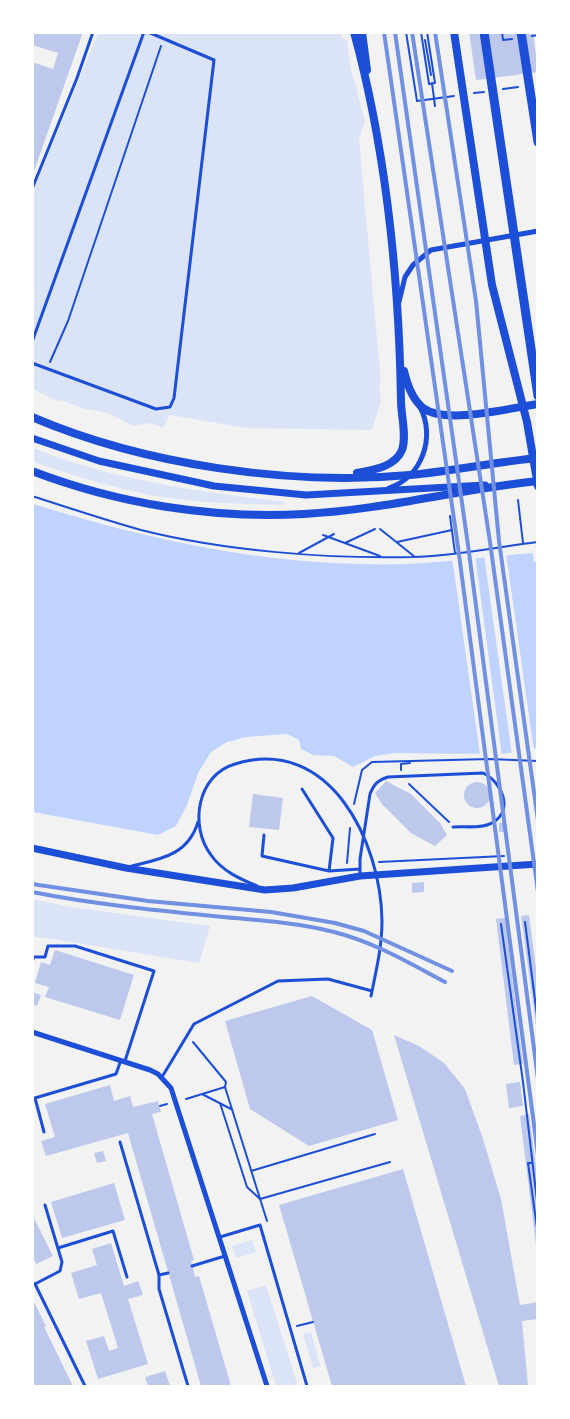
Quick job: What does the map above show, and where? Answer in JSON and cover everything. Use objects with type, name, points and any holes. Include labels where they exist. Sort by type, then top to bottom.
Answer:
[{"type":"main road","points":[[354,32],[369,87]]},
{"type":"main road","points":[[335,477],[385,466],[394,461],[402,450],[402,364],[382,168],[362,32]]},
{"type":"main road","points":[[454,32],[470,153],[497,307],[521,395],[538,486]]},
{"type":"main road","points":[[484,32],[538,396]]},
{"type":"main road","points":[[520,32],[538,142]]},
{"type":"main road","points":[[402,364],[407,383],[417,401],[424,408],[434,413],[448,415],[538,404]]},
{"type":"main road","points":[[32,418],[88,438],[178,461],[260,473],[335,477],[411,475],[538,458]]},
{"type":"main road","points":[[32,471],[116,498],[160,506],[266,515],[305,514],[360,508],[538,481]]},
{"type":"street","points":[[397,320],[400,292],[405,277],[422,256],[431,250],[538,231]]},
{"type":"street","points":[[382,491],[396,486],[411,475],[423,457],[426,444],[426,423],[417,401]]},
{"type":"street","points":[[32,438],[99,461],[214,486],[306,495],[513,484]]},
{"type":"street","points":[[32,848],[126,868],[265,890],[293,888],[360,872],[538,864]]},
{"type":"street","points":[[32,1032],[150,1070],[162,1077],[171,1088],[176,1098],[267,1386]]},
{"type":"lane","points":[[32,189],[77,78],[93,32]]},
{"type":"lane","points":[[32,342],[146,32],[214,60],[174,398],[170,407],[156,409],[32,364]]},
{"type":"lane","points":[[126,868],[167,858],[180,851],[187,844],[198,821],[201,798],[206,787],[222,770],[234,764],[262,760],[286,762],[316,774],[333,787],[357,823],[375,871],[382,920],[381,944],[371,996]]},
{"type":"lane","points":[[264,835],[262,856],[329,871],[360,872],[370,794],[373,785],[388,776],[483,773],[493,778],[502,793],[504,801],[499,817],[493,823],[482,826],[453,827]]},
{"type":"lane","points":[[302,789],[333,838],[329,871]]},
{"type":"lane","points":[[198,821],[204,844],[218,864],[233,875],[265,890]]},
{"type":"lane","points":[[32,962],[34,957],[45,957],[48,946],[75,946],[154,971],[123,1061],[116,1074],[34,1098],[44,1132]]},
{"type":"lane","points":[[162,1077],[194,1024],[278,981],[328,979],[372,991]]},
{"type":"lane","points":[[120,1142],[159,1276],[159,1289],[188,1386]]},
{"type":"lane","points":[[45,1205],[62,1262],[60,1271],[34,1283],[85,1386]]},
{"type":"lane","points":[[220,1237],[260,1225],[307,1386]]},
{"type":"lane","points":[[58,1248],[113,1231],[127,1277]]},
{"type":"lane","points":[[192,1266],[226,1256]]},
{"type":"lane","points":[[159,1276],[168,1273]]},
{"type":"path","points":[[406,32],[417,101],[454,96]]},
{"type":"path","points":[[421,32],[425,40],[435,83],[432,83],[435,106]]},
{"type":"path","points":[[427,32],[425,40],[429,84],[432,83]]},
{"type":"path","points":[[534,36],[538,35]]},
{"type":"path","points":[[47,369],[68,322],[164,39]]},
{"type":"path","points":[[425,40],[431,75]]},
{"type":"path","points":[[500,90],[519,87]]},
{"type":"path","points":[[472,94],[491,91]]},
{"type":"path","points":[[32,496],[169,536],[298,553],[415,557],[538,542]]},
{"type":"path","points":[[518,500],[523,544]]},
{"type":"path","points":[[450,516],[455,553]]},
{"type":"path","points":[[380,529],[415,557]]},
{"type":"path","points":[[345,543],[375,530]]},
{"type":"path","points":[[397,542],[452,530]]},
{"type":"path","points":[[298,553],[334,534]]},
{"type":"path","points":[[323,535],[383,557]]},
{"type":"path","points":[[356,787],[362,770],[372,762],[489,759],[538,761]]},
{"type":"path","points":[[410,761],[410,763],[401,764],[401,776],[453,827]]},
{"type":"path","points":[[350,828],[347,863],[360,863]]},
{"type":"path","points":[[379,862],[505,856]]},
{"type":"path","points":[[525,922],[538,1023]]},
{"type":"path","points":[[501,924],[524,1082],[531,1162],[538,1209]]},
{"type":"path","points":[[188,1036],[226,1082],[225,1087],[231,1109],[264,1213]]},
{"type":"path","points":[[186,1098],[225,1087]]},
{"type":"path","points":[[202,1094],[231,1109]]},
{"type":"path","points":[[220,1103],[247,1187],[260,1199]]},
{"type":"path","points":[[160,1106],[167,1104]]},
{"type":"path","points":[[251,1171],[375,1134]]},
{"type":"path","points":[[260,1199],[390,1162]]},
{"type":"path","points":[[531,1162],[528,1163],[538,1235]]},
{"type":"path","points":[[297,1326],[313,1322]]},
{"type":"shaded area","points":[[98,33],[341,33],[342,38],[347,40],[351,69],[365,121],[359,139],[381,383],[379,385],[381,401],[372,430],[246,428],[169,415],[163,428],[151,423],[133,426],[108,413],[81,408],[64,401],[55,400],[33,389],[32,194]]},
{"type":"shaded area","points":[[33,448],[94,469],[125,477],[221,494],[285,502],[285,505],[234,504],[168,498],[136,492],[33,462]]},
{"type":"shaded area","points":[[33,899],[70,907],[210,926],[199,963],[33,936]]},
{"type":"shaded area","points":[[252,1240],[256,1252],[236,1258],[232,1246]]},
{"type":"shaded area","points":[[266,1285],[298,1386],[276,1386],[247,1291]]},
{"type":"shaded area","points":[[311,1332],[320,1366],[313,1368],[303,1334]]},
{"type":"water","points":[[33,504],[79,518],[171,541],[265,557],[312,562],[408,564],[533,553],[534,562],[537,562],[537,748],[503,754],[395,753],[375,756],[353,767],[334,756],[313,755],[301,749],[299,740],[287,734],[246,737],[227,742],[211,752],[198,773],[187,805],[176,826],[158,835],[33,812]]},
{"type":"pier","points":[[506,553],[534,751],[512,755],[484,555]]},
{"type":"pier","points":[[475,555],[502,756],[480,755],[452,557]]},
{"type":"building","points":[[32,32],[83,32],[33,174],[32,62],[53,69],[58,53],[32,45]]},
{"type":"building","points":[[469,32],[533,32],[538,72],[476,80]]},
{"type":"building","points":[[386,781],[411,794],[440,823],[447,835],[435,846],[411,833],[382,804],[375,793]]},
{"type":"building","points":[[477,782],[486,786],[490,795],[486,804],[477,808],[468,804],[464,795],[468,786]]},
{"type":"building","points":[[253,794],[283,798],[279,830],[249,827]]},
{"type":"building","points":[[499,823],[506,823],[506,832],[499,832]]},
{"type":"building","points":[[424,882],[424,892],[412,893],[412,883]]},
{"type":"building","points":[[529,915],[538,983],[538,1040],[521,916]]},
{"type":"building","points":[[505,918],[523,1064],[514,1065],[496,919]]},
{"type":"building","points":[[55,950],[134,975],[120,1020],[45,997],[49,987],[35,983],[41,962],[50,965]]},
{"type":"building","points":[[32,992],[41,995],[37,1006],[32,1004]]},
{"type":"building","points":[[312,996],[372,1030],[398,1120],[309,1146],[250,1109],[225,1021]]},
{"type":"building","points":[[394,1035],[419,1046],[444,1063],[465,1089],[482,1136],[501,1199],[520,1305],[538,1302],[538,1319],[522,1321],[528,1386],[499,1386]]},
{"type":"building","points":[[520,1082],[523,1106],[509,1108],[506,1084]]},
{"type":"building","points":[[110,1085],[114,1101],[130,1096],[133,1107],[158,1101],[161,1112],[152,1114],[194,1260],[191,1261],[195,1277],[199,1276],[231,1386],[201,1386],[128,1133],[46,1156],[41,1141],[55,1137],[45,1104]]},
{"type":"building","points":[[529,1114],[538,1181],[536,1245],[520,1116]]},
{"type":"building","points":[[103,1151],[106,1161],[97,1163],[94,1153]]},
{"type":"building","points":[[403,1169],[466,1386],[332,1386],[279,1205]]},
{"type":"building","points":[[114,1183],[125,1220],[62,1238],[51,1202]]},
{"type":"building","points":[[32,1214],[53,1256],[36,1264],[35,1261],[32,1263]]},
{"type":"building","points":[[111,1243],[124,1286],[138,1281],[143,1295],[128,1299],[148,1364],[98,1379],[86,1341],[104,1336],[109,1351],[118,1348],[101,1293],[79,1299],[71,1273],[97,1265],[92,1249]]},
{"type":"building","points":[[32,1298],[46,1326],[44,1327],[73,1386],[32,1386]]},
{"type":"building","points":[[165,1371],[170,1386],[148,1386],[145,1377]]},
{"type":"railway","points":[[384,32],[458,547],[538,1155]]},
{"type":"railway","points":[[395,32],[468,545],[538,1079]]},
{"type":"railway","points":[[412,32],[490,542],[538,892]]},
{"type":"railway","points":[[435,32],[476,301],[499,541],[538,821]]},
{"type":"railway","points":[[32,884],[148,901],[271,912],[335,923],[364,931],[452,971]]},
{"type":"railway","points":[[32,892],[123,906],[274,922],[334,932],[377,947],[445,982]]}]
